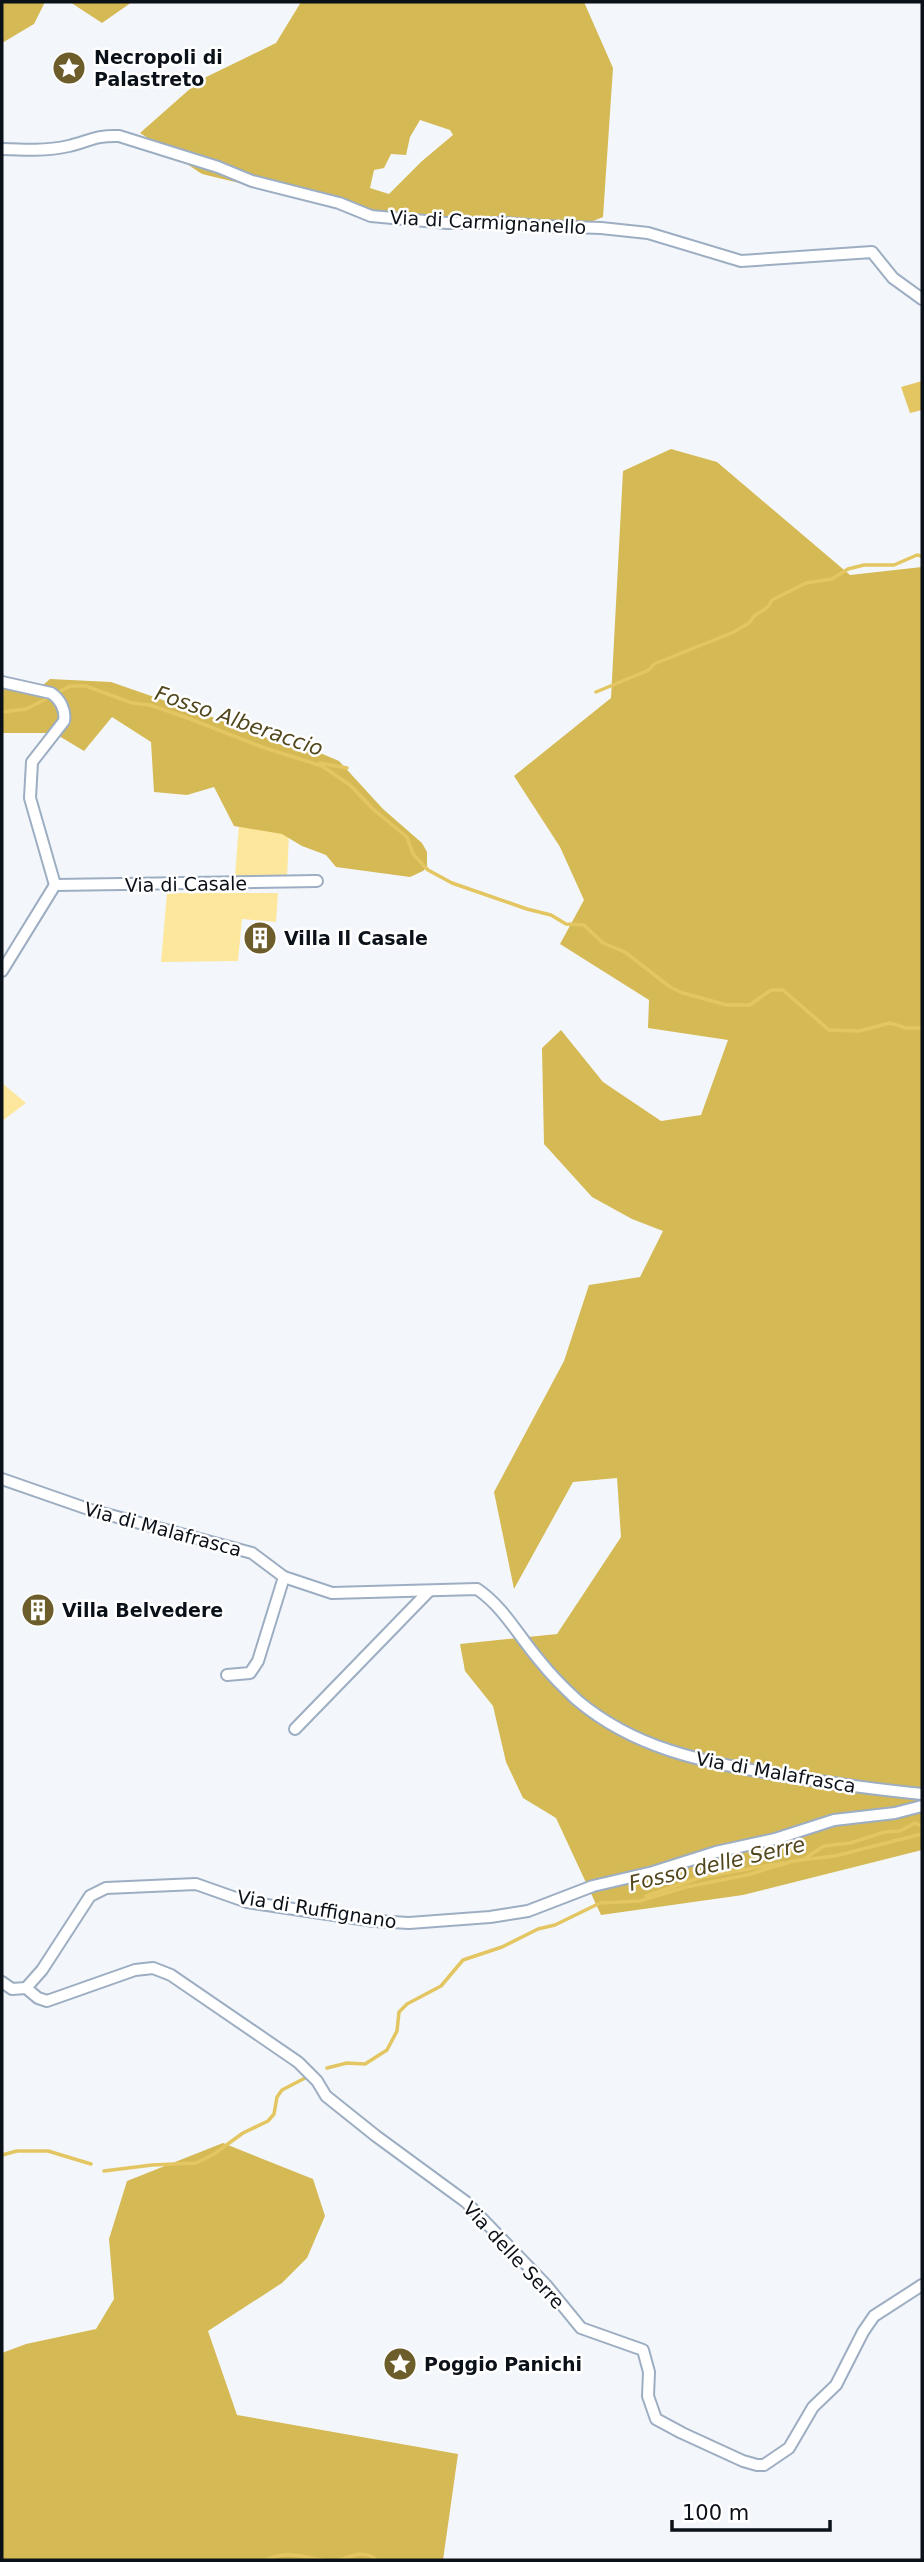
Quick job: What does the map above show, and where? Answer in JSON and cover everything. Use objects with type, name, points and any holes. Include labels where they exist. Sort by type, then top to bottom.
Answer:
[{"type":"street","name":"Via di Carmignanello","points":[[2,149],[39,150],[69,146],[101,135],[119,136],[218,167],[251,181],[339,204],[371,216],[447,223],[505,223],[648,233],[741,261],[872,252],[893,278],[922,299]]},
{"type":"street","points":[[2,683],[37,688],[57,697],[65,713],[64,721],[32,762],[29,785],[30,798],[55,885],[2,971]]},
{"type":"street","name":"Via di Casale","points":[[55,885],[317,881]]},
{"type":"street","name":"Via di Malafrasca","points":[[2,1479],[91,1510],[252,1553],[284,1577],[332,1593],[477,1590],[489,1598],[540,1662],[574,1697],[603,1722],[637,1739],[712,1764],[855,1787],[922,1794]]},
{"type":"street","points":[[227,1675],[250,1673],[258,1661],[284,1577]]},
{"type":"street","points":[[295,1729],[429,1591]]},
{"type":"street","name":"Via di Ruffignano","points":[[26,1988],[42,1970],[90,1896],[106,1888],[197,1884],[247,1902],[408,1923],[490,1917],[528,1911],[593,1886],[653,1872],[716,1852],[775,1839],[834,1820],[922,1806]]},
{"type":"street","name":"Via delle Serre","points":[[26,1988],[38,1998],[47,2001],[135,1970],[153,1968],[171,1975],[298,2062],[317,2081],[326,2096],[466,2202],[546,2285],[581,2328],[643,2350],[649,2372],[648,2396],[656,2419],[689,2437],[750,2463],[764,2465],[789,2448],[813,2407],[836,2385],[874,2316],[922,2285]]},
{"type":"street","points":[[2,1982],[12,1989],[26,1988]]},
{"type":"shaded area","points":[[2,2],[45,2],[34,24],[2,43]]},
{"type":"shaded area","points":[[70,2],[132,2],[102,23]]},
{"type":"shaded area","points":[[301,2],[584,2],[613,68],[603,217],[561,234],[416,226],[202,174],[140,133],[200,80],[276,43]],"holes":[[[420,120],[450,130],[453,135],[389,194],[370,188],[374,170],[384,168],[391,154],[406,155],[410,137]]]},
{"type":"shaded area","points":[[922,381],[922,410],[910,413],[901,387]]},
{"type":"shaded area","points":[[671,449],[717,462],[850,575],[922,567],[922,1850],[743,1895],[601,1915],[556,1818],[523,1798],[506,1762],[493,1706],[465,1671],[460,1644],[557,1634],[621,1537],[617,1478],[573,1482],[514,1589],[494,1492],[564,1361],[589,1285],[640,1277],[663,1231],[632,1219],[592,1197],[544,1144],[542,1048],[561,1030],[603,1082],[661,1121],[701,1115],[728,1040],[648,1028],[649,1000],[560,944],[584,900],[560,847],[514,776],[611,698],[623,471]]},
{"type":"shaded area","points":[[50,679],[111,682],[255,732],[284,746],[311,749],[339,761],[383,809],[422,843],[427,852],[427,867],[410,877],[336,867],[326,855],[302,846],[282,834],[234,826],[214,787],[187,795],[154,792],[151,742],[112,717],[84,751],[54,733],[2,733],[2,682],[37,690]]},
{"type":"shaded area","points":[[239,823],[289,833],[287,878],[235,877]]},
{"type":"shaded area","points":[[167,893],[278,893],[276,922],[242,919],[238,961],[161,962]]},
{"type":"shaded area","points":[[2,1083],[26,1103],[2,1121]]},
{"type":"shaded area","points":[[223,2143],[313,2179],[325,2216],[307,2258],[282,2283],[208,2331],[237,2415],[458,2454],[443,2560],[2,2560],[2,2353],[26,2344],[96,2329],[114,2299],[109,2239],[127,2181]]},
{"type":"waterway","points":[[596,692],[649,670],[654,664],[734,632],[749,623],[754,616],[768,607],[772,600],[806,583],[832,579],[848,569],[864,565],[894,565],[917,555],[922,556]]},
{"type":"waterway","name":"Fosso Alberaccio","points":[[57,693],[70,686],[86,686],[132,703],[150,705],[262,747],[322,766],[350,785],[373,809],[407,837],[413,854],[428,870],[452,883],[551,915],[566,924],[584,925],[603,943],[625,952],[670,987],[683,993],[727,1005],[750,1005],[771,990],[783,990],[829,1030],[859,1031],[890,1023],[906,1028],[922,1028]]},
{"type":"waterway","name":"Fosso Alberaccio","points":[[2,712],[26,709],[50,697]]},
{"type":"waterway","points":[[320,763],[347,768]]},
{"type":"waterway","points":[[804,1859],[824,1846],[900,1831],[915,1823],[922,1826]]},
{"type":"waterway","name":"Fosso delle Serre","points":[[327,2068],[347,2063],[365,2064],[387,2050],[397,2031],[399,2012],[407,2004],[441,1986],[463,1960],[502,1947],[538,1929],[555,1925],[600,1903],[640,1901],[793,1861],[835,1856],[922,1834]]},
{"type":"waterway","points":[[646,1896],[702,1877],[783,1863]]},
{"type":"waterway","name":"Fosso delle Serre","points":[[104,2171],[196,2163],[243,2133],[268,2121],[274,2114],[277,2097],[282,2090],[307,2077]]},
{"type":"waterway","name":"Fosso delle Serre","points":[[2,2155],[17,2151],[48,2151],[91,2164]]},
{"type":"waterway","points":[[339,2560],[363,2554],[377,2560]]},
{"type":"waterway","points":[[266,2560],[287,2555],[323,2560]]},
{"type":"place","name":"Necropoli di Palastreto","points":[[69,68]]},
{"type":"place","name":"Villa Il Casale","points":[[260,938]]},
{"type":"place","name":"Villa Belvedere","points":[[38,1610]]},
{"type":"place","name":"Poggio Panichi","points":[[400,2364]]}]
